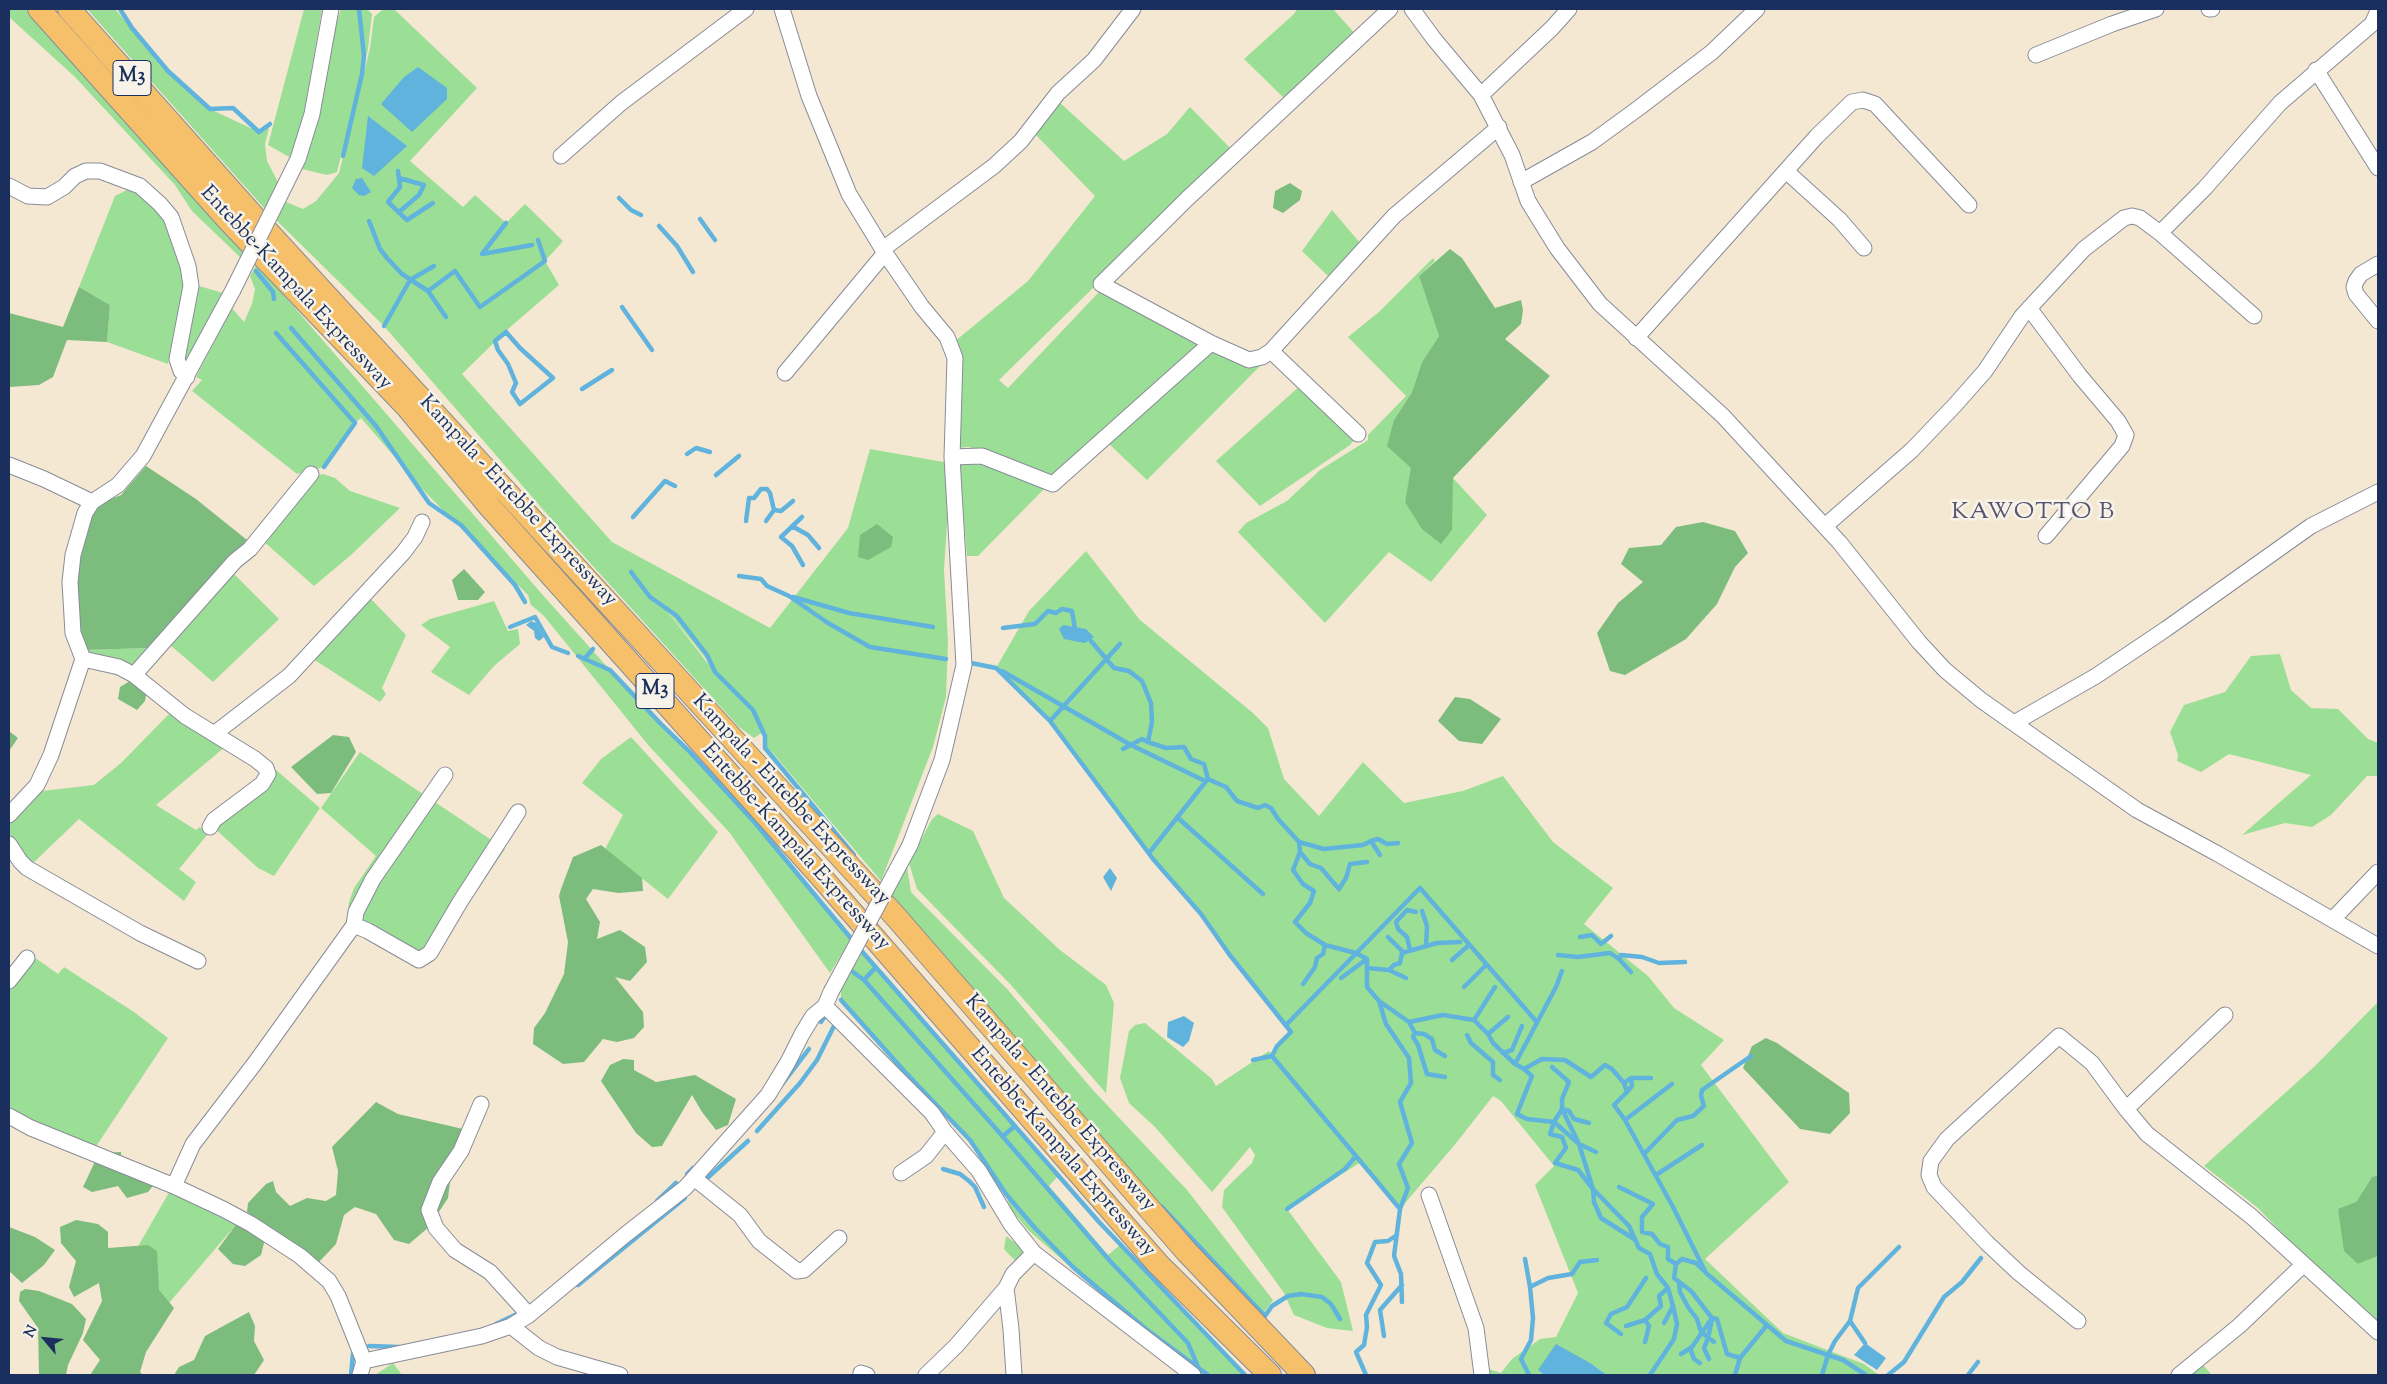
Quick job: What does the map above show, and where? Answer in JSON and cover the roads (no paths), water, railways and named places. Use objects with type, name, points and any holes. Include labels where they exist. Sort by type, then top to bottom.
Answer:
[{"type":"highway","name":"Entebbe-Kampala Expressway","points":[[39,9],[229,221],[408,408],[490,507],[816,871],[1158,1264],[1270,1375]]},
{"type":"highway","name":"Kampala - Entebbe Expressway","points":[[69,9],[257,220],[896,916],[1186,1251],[1304,1375]]},
{"type":"street","points":[[9,815],[37,785],[50,755],[82,660],[72,632],[70,582],[79,527],[92,502],[118,485],[143,456],[234,290],[298,160],[312,114],[331,9]]},
{"type":"street","points":[[561,156],[621,103],[746,9]]},
{"type":"street","points":[[9,1116],[31,1128],[174,1186],[251,1224],[300,1256],[320,1273],[338,1296],[362,1368],[512,1326],[529,1316],[686,1188],[768,1095],[813,1016],[828,999],[910,846],[942,760],[964,666],[952,457],[956,375],[955,358],[947,337],[922,307],[884,251],[859,212],[841,176],[809,96],[782,9]]},
{"type":"street","points":[[785,373],[884,251],[994,166],[1020,141],[1058,93],[1094,60],[1133,9]]},
{"type":"street","points":[[1390,9],[1188,198],[1101,284],[1211,343],[1249,360],[1262,358],[1394,216],[1499,127]]},
{"type":"street","points":[[1412,9],[1434,39],[1481,95],[1512,155],[1528,201],[1557,248],[1600,304],[1723,416],[1825,526],[1919,642],[1945,670],[1981,700],[2137,810],[2378,946]]},
{"type":"street","points":[[1481,95],[1552,28],[1569,9]]},
{"type":"street","points":[[1521,182],[1592,142],[1636,110],[1712,52],[1757,9]]},
{"type":"street","points":[[2036,55],[2112,24],[2156,9]]},
{"type":"street","points":[[2160,233],[2205,188],[2280,103],[2316,70],[2372,24],[2378,11]]},
{"type":"street","points":[[2316,70],[2378,168]]},
{"type":"street","points":[[1636,338],[1786,171],[1852,102],[1871,101],[1969,205]]},
{"type":"street","points":[[9,186],[28,196],[46,197],[64,187],[75,176],[86,171],[100,171],[140,186],[160,204],[171,217],[188,266],[191,286],[177,359],[181,371],[187,377]]},
{"type":"street","points":[[1786,171],[1840,220],[1864,248]]},
{"type":"street","points":[[1825,526],[1912,450],[1956,405],[1985,371],[2029,308],[2084,249],[2124,218],[2140,218],[2160,233],[2254,316]]},
{"type":"street","points":[[2378,264],[2361,274],[2354,287],[2356,294],[2378,321]]},
{"type":"street","points":[[2029,308],[2080,376],[2118,421],[2126,435],[2122,446],[2046,536]]},
{"type":"street","points":[[952,457],[982,456],[1053,484],[1211,343]]},
{"type":"street","points":[[1270,351],[1358,434]]},
{"type":"street","points":[[9,465],[92,502]]},
{"type":"street","points":[[134,675],[235,561],[250,549],[311,474]]},
{"type":"street","points":[[2014,723],[2096,676],[2151,640],[2311,526],[2378,492]]},
{"type":"street","points":[[214,734],[289,676],[402,553],[415,537],[422,522]]},
{"type":"street","points":[[82,660],[119,667],[134,675],[185,716],[256,759],[266,768],[268,774],[262,784],[214,820],[210,827]]},
{"type":"street","points":[[174,1186],[183,1163],[199,1136],[255,1063],[354,925],[356,912],[372,879],[445,775]]},
{"type":"street","points":[[354,925],[419,960],[430,953],[460,902],[518,812]]},
{"type":"street","points":[[9,844],[27,868],[132,929],[198,961]]},
{"type":"street","points":[[2333,919],[2378,872]]},
{"type":"street","points":[[9,981],[27,958]]},
{"type":"street","points":[[828,999],[932,1113],[945,1132],[979,1171],[1011,1224],[1034,1253],[1193,1375]]},
{"type":"street","points":[[2126,1109],[2225,1015]]},
{"type":"street","points":[[2078,1321],[2019,1273],[1944,1198],[1934,1187],[1928,1175],[1931,1161],[1947,1139],[2058,1036],[2092,1063],[2126,1109],[2163,1148],[2204,1177],[2252,1217],[2378,1332]]},
{"type":"street","points":[[481,1104],[460,1151],[440,1182],[429,1210],[436,1228],[456,1250],[490,1272],[529,1316]]},
{"type":"street","points":[[901,1173],[926,1156],[945,1132]]},
{"type":"street","points":[[694,1178],[740,1215],[759,1241],[797,1271],[804,1270],[839,1238]]},
{"type":"street","points":[[1429,1194],[1476,1328],[1482,1375]]},
{"type":"street","points":[[926,1375],[956,1346],[1006,1288],[1013,1274],[1034,1253]]},
{"type":"street","points":[[2179,1375],[2239,1326],[2303,1265]]},
{"type":"street","points":[[1006,1288],[1014,1375]]},
{"type":"street","points":[[512,1326],[539,1348],[557,1357],[620,1375]]},
{"type":"water","points":[[418,67],[447,88],[447,99],[412,132],[381,104],[404,77]]},
{"type":"water","points":[[368,116],[407,146],[374,176],[362,168]]},
{"type":"water","points":[[362,178],[371,192],[364,196],[359,195],[352,188],[356,179]]},
{"type":"water","points":[[531,621],[536,623],[544,637],[539,641],[535,638],[534,631],[526,625]]},
{"type":"water","points":[[1063,625],[1086,629],[1094,637],[1085,643],[1064,639],[1059,629]]},
{"type":"water","points":[[1110,868],[1117,878],[1111,891],[1103,877]]},
{"type":"water","points":[[1184,1016],[1194,1023],[1189,1041],[1183,1047],[1167,1037],[1168,1022]]},
{"type":"water","points":[[1865,1343],[1886,1358],[1877,1370],[1854,1355]]},
{"type":"water","points":[[1556,1344],[1607,1375],[1544,1375],[1538,1370]]},
{"type":"waterway","points":[[120,9],[132,28],[168,71],[210,109],[233,108],[259,132],[270,124]]},
{"type":"waterway","points":[[343,156],[362,74],[364,56],[359,9]]},
{"type":"waterway","points":[[398,171],[400,187],[388,202],[407,220],[433,203]]},
{"type":"waterway","points":[[399,178],[424,185],[419,195],[399,212]]},
{"type":"waterway","points":[[619,198],[631,210],[641,215]]},
{"type":"waterway","points":[[700,219],[715,240]]},
{"type":"waterway","points":[[369,221],[380,249],[387,258],[402,274],[428,291],[446,317]]},
{"type":"waterway","points":[[506,223],[482,254],[532,245]]},
{"type":"waterway","points":[[659,226],[677,246],[693,272]]},
{"type":"waterway","points":[[428,291],[455,271],[480,307],[545,261],[538,240]]},
{"type":"waterway","points":[[384,326],[410,280],[434,266]]},
{"type":"waterway","points":[[256,271],[273,292],[274,299]]},
{"type":"waterway","points":[[622,307],[652,350]]},
{"type":"waterway","points":[[291,328],[376,426],[429,503],[461,525],[515,585],[525,602]]},
{"type":"waterway","points":[[506,332],[520,348],[553,378],[520,404],[512,392],[516,383],[495,341],[506,332]]},
{"type":"waterway","points":[[276,333],[355,423],[324,467]]},
{"type":"waterway","points":[[582,389],[612,370]]},
{"type":"waterway","points":[[687,454],[696,448],[710,452]]},
{"type":"waterway","points":[[716,475],[739,456]]},
{"type":"waterway","points":[[633,517],[665,481],[675,486]]},
{"type":"waterway","points":[[746,521],[749,498],[754,498],[761,489],[767,489],[770,493],[774,510]]},
{"type":"waterway","points":[[766,521],[774,510],[781,511],[793,501]]},
{"type":"waterway","points":[[802,517],[781,537],[792,546],[803,565]]},
{"type":"waterway","points":[[792,526],[808,535],[819,548]]},
{"type":"waterway","points":[[631,572],[650,597],[677,616],[707,655],[715,672],[753,710],[765,736],[765,748],[854,855]]},
{"type":"waterway","points":[[739,576],[761,579],[767,586],[789,596],[828,623],[870,647],[946,659]]},
{"type":"waterway","points":[[793,597],[849,613],[933,627]]},
{"type":"waterway","points":[[1003,628],[1035,624],[1048,611],[1056,613],[1062,609],[1072,611],[1075,629]]},
{"type":"waterway","points":[[510,627],[535,617],[552,647],[568,653]]},
{"type":"waterway","points":[[1091,641],[1114,668],[1129,671],[1142,681],[1151,703],[1152,722],[1148,742],[1166,748],[1184,747],[1191,759],[1204,764],[1208,779],[1226,787],[1237,801],[1258,808],[1265,805],[1271,808],[1278,819],[1299,842],[1300,852],[1293,870],[1303,884],[1314,891],[1310,903],[1295,922],[1306,933],[1325,945],[1356,953],[1367,959],[1367,987],[1379,1001],[1386,1024],[1409,1058],[1411,1083],[1400,1102],[1412,1143],[1399,1164],[1408,1188],[1400,1209],[1394,1256],[1401,1274],[1402,1302]]},
{"type":"waterway","points":[[1050,721],[1120,644]]},
{"type":"waterway","points":[[585,658],[593,649]]},
{"type":"waterway","points":[[578,656],[610,670],[690,752],[756,824],[854,942]]},
{"type":"waterway","points":[[966,662],[996,668],[1050,721],[1153,859],[1201,914],[1229,954],[1291,1032],[1277,1046],[1272,1056],[1356,1156],[1345,1169],[1287,1209]]},
{"type":"waterway","points":[[1002,671],[1131,745],[1205,781]]},
{"type":"waterway","points":[[1123,749],[1142,739],[1148,742]]},
{"type":"waterway","points":[[1149,853],[1207,780]]},
{"type":"waterway","points":[[1177,817],[1263,894]]},
{"type":"waterway","points":[[1371,841],[1378,839],[1387,844],[1398,843]]},
{"type":"waterway","points":[[1299,842],[1324,849],[1363,845],[1371,841],[1380,855]]},
{"type":"waterway","points":[[1300,852],[1310,864],[1321,868],[1339,889],[1346,878],[1350,864],[1367,862]]},
{"type":"waterway","points":[[1286,1025],[1420,888],[1536,1021]]},
{"type":"waterway","points":[[1410,950],[1407,937],[1398,929],[1396,922],[1407,910],[1416,912]]},
{"type":"waterway","points":[[1422,911],[1427,926],[1426,946]]},
{"type":"waterway","points":[[1580,937],[1592,935],[1601,944],[1611,936]]},
{"type":"waterway","points":[[1388,937],[1403,952]]},
{"type":"waterway","points":[[1367,968],[1389,970],[1394,965],[1400,963],[1402,953],[1437,943],[1460,942]]},
{"type":"waterway","points":[[1303,984],[1315,967],[1317,958],[1323,954],[1325,945]]},
{"type":"waterway","points":[[1452,960],[1469,945]]},
{"type":"waterway","points":[[859,948],[1099,1222],[1245,1375]]},
{"type":"waterway","points":[[1558,955],[1578,957],[1610,953],[1619,959],[1631,972]]},
{"type":"waterway","points":[[1619,959],[1621,955],[1642,957],[1659,963],[1685,962]]},
{"type":"waterway","points":[[1341,978],[1367,959]]},
{"type":"waterway","points":[[1464,987],[1486,965]]},
{"type":"waterway","points":[[864,980],[875,968]]},
{"type":"waterway","points":[[1389,970],[1406,978]]},
{"type":"waterway","points":[[1379,1001],[1409,1022],[1443,1015],[1474,1020],[1488,1034],[1493,1043],[1515,1064],[1556,987],[1562,971]]},
{"type":"waterway","points":[[853,972],[864,980],[1110,1261],[1188,1343],[1198,1367]]},
{"type":"waterway","points":[[1474,1020],[1495,987]]},
{"type":"waterway","points":[[841,1000],[906,1073],[970,1140],[1006,1194],[1035,1228],[1074,1268],[1146,1329],[1208,1375]]},
{"type":"waterway","points":[[821,1022],[827,1013]]},
{"type":"waterway","points":[[1488,1034],[1508,1017]]},
{"type":"waterway","points":[[1409,1022],[1415,1033],[1413,1037],[1418,1045],[1427,1074],[1445,1077]]},
{"type":"waterway","points":[[757,1131],[800,1083],[817,1060],[835,1024]]},
{"type":"waterway","points":[[1503,1053],[1512,1050],[1522,1026]]},
{"type":"waterway","points":[[1415,1033],[1424,1034],[1432,1039],[1435,1050],[1445,1056]]},
{"type":"waterway","points":[[1467,1035],[1471,1043],[1493,1062],[1493,1075],[1500,1080]]},
{"type":"waterway","points":[[780,1087],[809,1049]]},
{"type":"waterway","points":[[1253,1060],[1272,1056]]},
{"type":"waterway","points":[[1644,1154],[1677,1120],[1693,1116],[1704,1106],[1701,1096],[1702,1090],[1751,1056]]},
{"type":"waterway","points":[[1515,1064],[1524,1069],[1542,1059],[1565,1060],[1591,1077],[1605,1065],[1612,1069],[1624,1083],[1631,1078],[1651,1078]]},
{"type":"waterway","points":[[1552,1067],[1569,1082],[1562,1099],[1562,1109],[1569,1111],[1574,1119],[1589,1123]]},
{"type":"waterway","points":[[1524,1069],[1532,1076],[1517,1114],[1527,1119],[1554,1122],[1579,1144],[1596,1152]]},
{"type":"waterway","points":[[1624,1083],[1627,1092],[1632,1086],[1631,1078]]},
{"type":"waterway","points":[[1627,1092],[1614,1105],[1625,1120],[1672,1084]]},
{"type":"waterway","points":[[1562,1109],[1579,1144],[1593,1189],[1629,1226],[1639,1248],[1650,1254],[1657,1274],[1668,1288],[1673,1306],[1664,1323]]},
{"type":"waterway","points":[[1562,1109],[1554,1122],[1550,1134],[1562,1137],[1566,1148],[1555,1163],[1578,1170],[1593,1189],[1594,1202],[1601,1218],[1634,1239]]},
{"type":"waterway","points":[[1625,1120],[1673,1207],[1706,1273],[1786,1341],[1843,1360],[1866,1375]]},
{"type":"waterway","points":[[1003,1136],[1015,1126]]},
{"type":"waterway","points":[[704,1181],[748,1141]]},
{"type":"waterway","points":[[1656,1175],[1702,1145]]},
{"type":"waterway","points":[[1356,1156],[1400,1209]]},
{"type":"waterway","points":[[687,1174],[693,1168]]},
{"type":"waterway","points":[[943,1169],[960,1174],[969,1181],[975,1187],[984,1207]]},
{"type":"waterway","points":[[657,1201],[676,1183]]},
{"type":"waterway","points":[[1619,1187],[1653,1204],[1642,1217],[1642,1232],[1652,1234],[1660,1244],[1668,1247],[1668,1259],[1676,1264],[1674,1278],[1691,1291],[1712,1318],[1717,1319],[1727,1354],[1740,1358]]},
{"type":"waterway","points":[[578,1285],[685,1198]]},
{"type":"waterway","points":[[1162,1207],[1265,1316],[1272,1306],[1288,1296],[1301,1294],[1322,1297],[1331,1304],[1340,1319]]},
{"type":"waterway","points":[[1366,1375],[1356,1352],[1364,1345],[1367,1327],[1366,1315],[1381,1285],[1367,1263],[1375,1242],[1388,1241],[1397,1235]]},
{"type":"waterway","points":[[1865,1343],[1850,1321],[1858,1288],[1899,1247]]},
{"type":"waterway","points":[[1888,1375],[1904,1362],[1944,1297],[1962,1282],[1981,1258]]},
{"type":"waterway","points":[[1525,1259],[1530,1287],[1548,1278],[1572,1274],[1580,1262],[1597,1260]]},
{"type":"waterway","points":[[1676,1264],[1682,1259],[1696,1263],[1703,1270]]},
{"type":"waterway","points":[[1621,1334],[1606,1323],[1611,1314],[1627,1307],[1646,1278]]},
{"type":"waterway","points":[[1679,1282],[1680,1292],[1697,1319],[1701,1332],[1714,1342]]},
{"type":"waterway","points":[[1384,1336],[1380,1310],[1402,1285]]},
{"type":"waterway","points":[[1529,1375],[1521,1359],[1531,1340],[1533,1318],[1530,1287]]},
{"type":"waterway","points":[[1626,1326],[1645,1320],[1661,1306],[1659,1296],[1668,1288]]},
{"type":"waterway","points":[[1650,1375],[1674,1339],[1677,1324],[1673,1306]]},
{"type":"waterway","points":[[496,1324],[517,1314]]},
{"type":"waterway","points":[[1681,1354],[1692,1347],[1712,1318]]},
{"type":"waterway","points":[[1709,1359],[1704,1348],[1712,1319]]},
{"type":"waterway","points":[[1645,1320],[1649,1326],[1645,1342]]},
{"type":"waterway","points":[[1822,1375],[1828,1355],[1835,1341],[1850,1321]]},
{"type":"waterway","points":[[1735,1375],[1740,1358],[1767,1325]]},
{"type":"waterway","points":[[369,1346],[400,1347]]},
{"type":"waterway","points":[[1690,1348],[1694,1359],[1700,1363]]},
{"type":"waterway","points":[[351,1375],[353,1354]]},
{"type":"waterway","points":[[1968,1375],[1978,1362]]},
{"type":"district","name":"KAWOTTO B","points":[[2033,514]]}]
